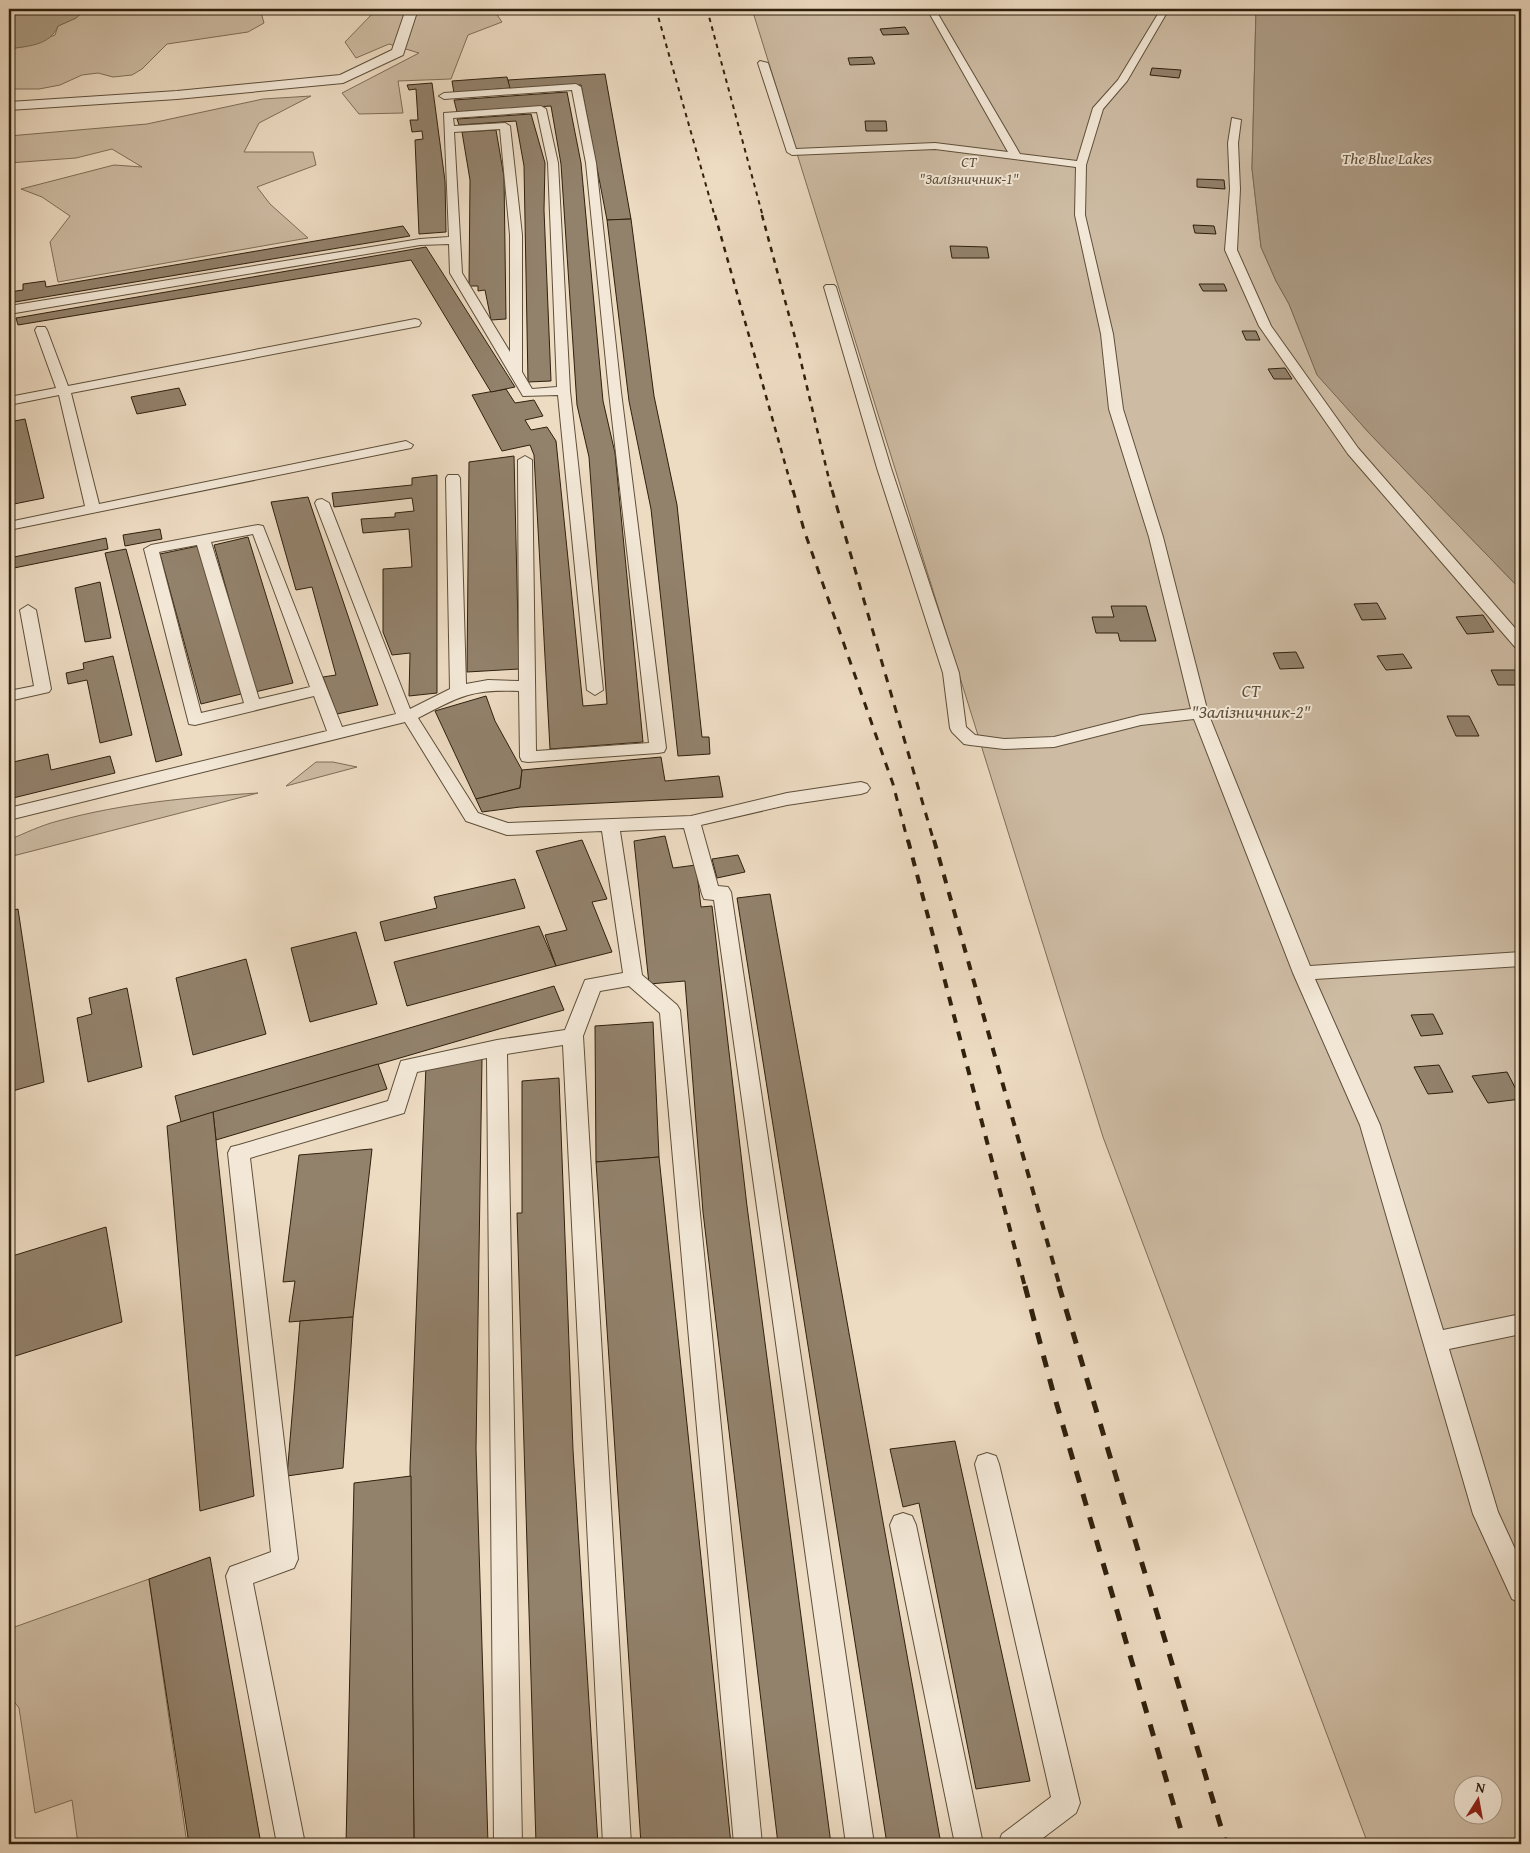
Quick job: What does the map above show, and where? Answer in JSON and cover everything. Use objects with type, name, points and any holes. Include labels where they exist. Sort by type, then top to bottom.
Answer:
[{"type":"street","points":[[9,106],[177,95],[343,78],[398,52],[412,9]]},
{"type":"lane","points":[[931,9],[1015,155]]},
{"type":"lane","points":[[1164,9],[1122,81],[1098,108],[1081,164],[1080,215],[1107,334],[1116,409],[1156,537],[1200,713],[1303,973],[1370,1125],[1486,1514],[1521,1590]]},
{"type":"lane","points":[[763,63],[792,152],[935,146],[1081,164]]},
{"type":"lane","points":[[525,460],[528,757],[658,748],[616,402],[591,163],[576,87],[442,90],[448,115],[456,273],[528,393],[564,391]]},
{"type":"lane","points":[[448,115],[541,109],[554,162],[564,391],[595,690]]},
{"type":"lane","points":[[1236,120],[1233,143],[1235,189],[1231,250],[1265,326],[1353,451],[1521,644]]},
{"type":"lane","points":[[449,129],[506,126],[516,235],[516,372]]},
{"type":"lane","points":[[9,310],[420,242],[455,240]]},
{"type":"lane","points":[[830,288],[884,468],[951,673],[958,728],[970,740],[1004,744],[1054,742],[1141,720],[1200,713]]},
{"type":"lane","points":[[9,401],[415,323]]},
{"type":"lane","points":[[41,330],[64,391],[93,509]]},
{"type":"lane","points":[[9,526],[406,445]]},
{"type":"lane","points":[[453,478],[458,691]]},
{"type":"lane","points":[[322,503],[407,717],[472,817],[507,829],[691,822],[788,800],[861,788]]},
{"type":"lane","points":[[319,690],[195,720],[151,549],[258,528],[336,734]]},
{"type":"lane","points":[[203,539],[253,706]]},
{"type":"lane","points":[[9,696],[43,689],[28,610]]},
{"type":"lane","points":[[9,814],[407,717],[458,691],[488,685],[527,686]]},
{"type":"lane","points":[[691,822],[711,894],[722,892],[860,1844]]},
{"type":"lane","points":[[610,825],[633,978],[670,1010],[748,1844]]},
{"type":"lane","points":[[1303,973],[1521,959]]},
{"type":"lane","points":[[617,1844],[573,1036],[592,985],[633,978]]},
{"type":"lane","points":[[291,1844],[239,1576],[285,1559],[239,1153],[397,1107],[408,1066],[497,1048],[573,1036]]},
{"type":"lane","points":[[497,1048],[508,1844]]},
{"type":"lane","points":[[1435,1342],[1521,1324]]},
{"type":"lane","points":[[987,1464],[1066,1804],[1012,1844]]},
{"type":"lane","points":[[903,1525],[969,1844]]},
{"type":"green space","points":[[86,9],[260,9],[264,23],[248,32],[167,44],[142,69],[132,75],[113,77],[98,73],[82,75],[60,85],[39,89],[9,89],[9,49],[26,46],[55,35],[58,26],[76,18]]},
{"type":"green space","points":[[380,9],[493,9],[502,22],[468,35],[451,79],[398,81],[403,113],[359,114],[342,93],[419,53],[389,44],[356,58],[345,42],[375,11]]},
{"type":"green space","name":"СТ \"Залізничник-2\"","points":[[752,9],[1256,9],[1252,168],[1261,247],[1276,281],[1289,304],[1317,374],[1370,434],[1521,590],[1521,1844],[1368,1844],[1103,1137]]},
{"type":"green space","points":[[311,96],[259,123],[244,152],[313,152],[316,165],[257,187],[270,204],[308,238],[58,282],[50,242],[70,216],[42,197],[21,189],[114,165],[142,167],[112,149],[76,158],[9,163],[9,136],[147,124],[263,99]]},
{"type":"green space","points":[[316,762],[333,762],[357,767],[286,786]]},
{"type":"green space","points":[[258,793],[9,857],[9,840],[58,821],[132,805]]},
{"type":"green space","points":[[149,1579],[187,1844],[78,1844],[72,1800],[35,1813],[19,1708],[9,1695],[9,1629]]},
{"type":"water","points":[[9,9],[86,9],[76,18],[58,26],[50,38],[30,46],[9,49]]},
{"type":"water","name":"The Blue Lakes","points":[[1256,9],[1521,9],[1521,590],[1370,434],[1317,375],[1289,304],[1276,281],[1261,247],[1252,169]]},
{"type":"building","points":[[905,27],[909,34],[883,35],[880,29]]},
{"type":"building","points":[[872,57],[875,64],[850,65],[848,58]]},
{"type":"building","points":[[1152,68],[1181,70],[1179,78],[1150,75]]},
{"type":"building","points":[[605,74],[631,219],[607,220],[581,85],[509,89],[508,80]]},
{"type":"building","points":[[507,77],[510,88],[454,93],[452,81]]},
{"type":"building","points":[[432,83],[445,181],[446,232],[419,234],[415,140],[423,139],[422,131],[412,132],[410,120],[418,120],[416,89],[409,90],[407,85]]},
{"type":"building","points":[[567,92],[581,163],[603,401],[615,453],[643,742],[550,749],[534,455],[530,445],[502,451],[472,395],[506,389],[515,403],[534,400],[543,416],[525,420],[531,430],[547,427],[556,441],[583,706],[607,704],[589,457],[577,405],[561,164],[551,106],[457,112],[454,100]]},
{"type":"building","points":[[531,114],[545,163],[544,210],[551,381],[528,382],[524,166],[516,121],[459,125],[457,119]]},
{"type":"building","points":[[865,121],[886,121],[887,131],[866,131]]},
{"type":"building","points":[[496,130],[504,177],[506,319],[491,320],[485,290],[478,291],[478,286],[469,286],[470,180],[462,132]]},
{"type":"building","points":[[1197,179],[1224,180],[1225,189],[1197,187]]},
{"type":"building","points":[[631,219],[654,396],[677,505],[702,737],[709,737],[710,754],[678,756],[651,509],[629,401],[607,220]]},
{"type":"building","points":[[1193,225],[1214,226],[1216,234],[1195,233]]},
{"type":"building","points":[[403,226],[410,236],[9,303],[9,292],[23,290],[23,284],[45,281],[46,287]]},
{"type":"building","points":[[950,246],[987,247],[989,258],[952,258]]},
{"type":"building","points":[[426,247],[515,387],[491,392],[411,260],[18,325],[16,318]]},
{"type":"building","points":[[1199,284],[1224,284],[1227,291],[1203,291]]},
{"type":"building","points":[[1242,331],[1256,331],[1260,340],[1246,340]]},
{"type":"building","points":[[1285,368],[1292,379],[1274,379],[1268,369]]},
{"type":"building","points":[[179,388],[186,405],[137,414],[131,397]]},
{"type":"building","points":[[25,419],[44,498],[9,505],[9,422]]},
{"type":"building","points":[[514,456],[519,669],[467,672],[469,462]]},
{"type":"building","points":[[437,475],[437,693],[409,696],[410,653],[392,655],[383,632],[383,569],[412,567],[409,529],[363,533],[361,519],[395,517],[395,513],[414,511],[412,498],[334,507],[332,493],[412,485],[412,478]]},
{"type":"building","points":[[308,497],[378,705],[337,714],[323,677],[336,675],[312,587],[296,590],[271,502]]},
{"type":"building","points":[[160,529],[162,539],[125,546],[123,535]]},
{"type":"building","points":[[248,537],[293,683],[255,692],[214,545]]},
{"type":"building","points":[[106,538],[108,549],[9,569],[9,558]]},
{"type":"building","points":[[198,546],[241,694],[201,704],[160,554]]},
{"type":"building","points":[[126,549],[182,755],[156,762],[105,553]]},
{"type":"building","points":[[100,582],[111,638],[85,642],[75,588]]},
{"type":"building","points":[[1377,603],[1386,619],[1362,620],[1354,604]]},
{"type":"building","points":[[1111,606],[1146,606],[1156,641],[1120,641],[1118,633],[1096,633],[1092,617],[1114,617]]},
{"type":"building","points":[[1483,615],[1494,632],[1467,634],[1456,617]]},
{"type":"building","points":[[1296,652],[1304,668],[1280,669],[1273,653]]},
{"type":"building","points":[[1403,654],[1412,668],[1386,670],[1377,656]]},
{"type":"building","points":[[113,656],[132,735],[100,743],[87,680],[68,684],[66,673],[84,669],[83,663]]},
{"type":"building","points":[[1491,670],[1518,670],[1521,685],[1498,685]]},
{"type":"building","points":[[486,696],[495,721],[522,770],[520,788],[476,799],[435,711]]},
{"type":"building","points":[[1447,716],[1469,716],[1479,736],[1456,736]]},
{"type":"building","points":[[48,754],[51,770],[110,756],[115,773],[9,799],[9,763]]},
{"type":"building","points":[[661,757],[665,781],[719,776],[723,797],[520,807],[482,812],[476,799],[520,788],[522,770]]},
{"type":"building","points":[[665,836],[673,868],[696,865],[701,907],[712,906],[747,1206],[831,1844],[778,1844],[703,1212],[685,981],[649,984],[634,841]]},
{"type":"building","points":[[582,840],[607,899],[592,902],[612,952],[556,966],[545,935],[567,930],[536,851]]},
{"type":"building","points":[[738,855],[745,872],[717,878],[712,859]]},
{"type":"building","points":[[515,879],[525,908],[385,941],[380,922],[437,908],[434,897]]},
{"type":"building","points":[[770,894],[941,1844],[887,1844],[737,898]]},
{"type":"building","points":[[18,909],[44,1082],[9,1092],[9,911]]},
{"type":"building","points":[[539,926],[556,966],[407,1006],[394,962]]},
{"type":"building","points":[[356,932],[377,1004],[310,1022],[291,948]]},
{"type":"building","points":[[246,959],[266,1034],[193,1055],[176,978]]},
{"type":"building","points":[[554,986],[564,1010],[181,1122],[175,1096]]},
{"type":"building","points":[[127,988],[142,1067],[88,1082],[77,1018],[92,1014],[89,998]]},
{"type":"building","points":[[1433,1014],[1443,1034],[1421,1036],[1411,1015]]},
{"type":"building","points":[[653,1022],[659,1157],[596,1162],[595,1026]]},
{"type":"building","points":[[482,1059],[476,1449],[488,1844],[414,1844],[410,1468],[426,1065]]},
{"type":"building","points":[[378,1064],[387,1089],[216,1140],[213,1112]]},
{"type":"building","points":[[1439,1065],[1453,1092],[1428,1094],[1414,1067]]},
{"type":"building","points":[[1507,1072],[1521,1099],[1488,1103],[1472,1076]]},
{"type":"building","points":[[559,1078],[573,1450],[598,1844],[536,1844],[517,1213],[522,1213],[522,1081]]},
{"type":"building","points":[[213,1112],[254,1496],[200,1511],[167,1126]]},
{"type":"building","points":[[372,1149],[353,1317],[289,1322],[295,1281],[283,1282],[299,1155]]},
{"type":"building","points":[[659,1157],[731,1844],[641,1844],[596,1162]]},
{"type":"building","points":[[106,1227],[122,1322],[9,1358],[9,1257]]},
{"type":"building","points":[[353,1317],[343,1468],[287,1476],[300,1321]]},
{"type":"building","points":[[955,1441],[1030,1781],[976,1789],[919,1503],[903,1507],[890,1449]]},
{"type":"building","points":[[411,1476],[414,1844],[346,1844],[354,1483]]},
{"type":"building","points":[[210,1557],[261,1844],[189,1844],[149,1579]]},
{"type":"railway","points":[[656,9],[715,217]]},
{"type":"railway","points":[[707,9],[763,217]]},
{"type":"railway","points":[[715,215],[793,492]]},
{"type":"railway","points":[[762,215],[797,345],[832,492]]},
{"type":"railway","points":[[793,490],[804,530],[893,784],[908,842]]},
{"type":"railway","points":[[832,490],[934,842]]},
{"type":"railway","points":[[908,840],[1025,1287]]},
{"type":"railway","points":[[934,840],[1060,1287]]},
{"type":"railway","points":[[1025,1286],[1052,1388],[1185,1844]]},
{"type":"railway","points":[[1059,1286],[1226,1844]]},
{"type":"park label","name":"СТ \"Залізничник-1\"","points":[[969,170]]}]
